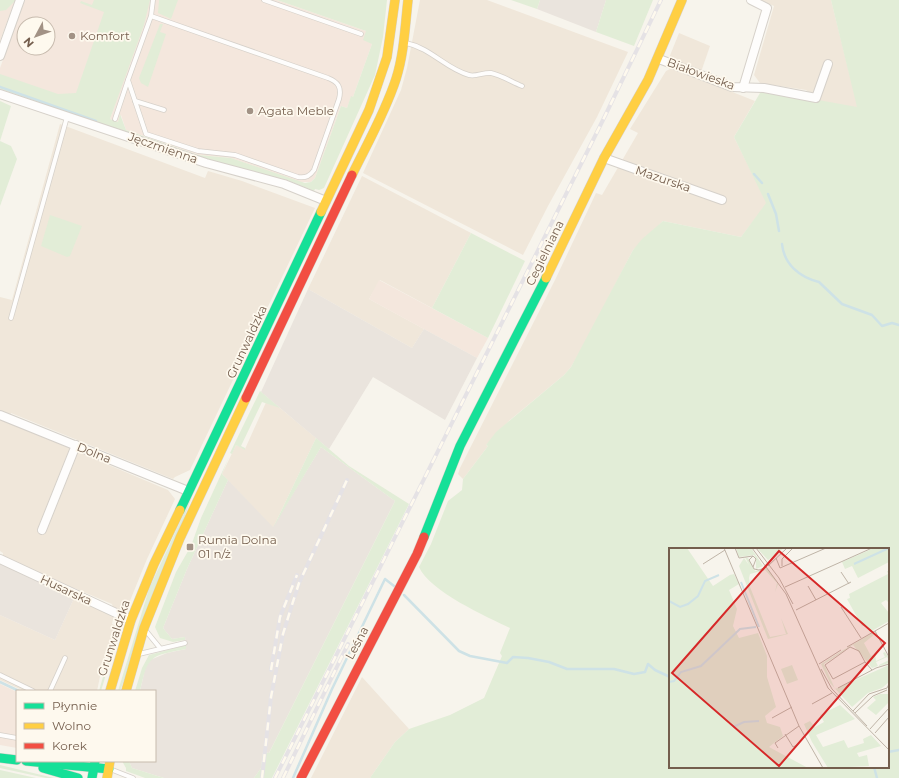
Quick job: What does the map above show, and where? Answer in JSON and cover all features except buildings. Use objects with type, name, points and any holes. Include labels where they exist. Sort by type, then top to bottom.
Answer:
[{"type":"main road","name":"Grunwaldzka","points":[[110,690],[131,620],[154,564],[368,110],[382,75],[390,39],[394,0]]},
{"type":"main road","name":"Grunwaldzka","points":[[126,690],[135,655],[157,592],[197,501],[322,236],[386,106],[396,79],[403,43],[408,0]]},
{"type":"main road","name":"Cegielniana","points":[[433,519],[460,446],[534,303],[604,158],[658,59],[682,0]]},
{"type":"main road","name":"Leśna","points":[[301,778],[417,554],[433,519]]},
{"type":"main road","points":[[0,758],[16,760]]},
{"type":"main road","points":[[25,762],[78,778]]},
{"type":"main road","points":[[43,762],[94,764],[109,769]]},
{"type":"main road","points":[[92,778],[94,764]]},
{"type":"street","points":[[0,56],[20,0]]},
{"type":"street","name":"Białowieska","points":[[743,88],[767,8],[751,0]]},
{"type":"street","name":"Białowieska","points":[[658,59],[732,87],[764,88],[816,98],[828,64]]},
{"type":"street","name":"Jęczmienna","points":[[0,94],[206,163],[284,184],[326,201]]},
{"type":"street","name":"Mazurska","points":[[604,158],[722,200]]},
{"type":"street","name":"Dolna","points":[[0,415],[188,491]]},
{"type":"street","points":[[42,530],[76,446]]},
{"type":"street","name":"Husarska","points":[[0,559],[131,620]]},
{"type":"lane","points":[[115,119],[150,16],[153,0]]},
{"type":"lane","points":[[264,0],[361,34]]},
{"type":"lane","points":[[128,80],[146,134],[198,151],[235,155],[298,177],[305,178],[311,175],[314,170],[341,92],[339,86],[328,78],[150,16]]},
{"type":"lane","points":[[403,43],[415,45],[437,56],[448,66],[470,76],[490,73],[522,86]]},
{"type":"lane","points":[[135,100],[164,110]]},
{"type":"lane","points":[[11,318],[67,117]]},
{"type":"lane","points":[[144,628],[160,648]]},
{"type":"lane","points":[[135,655],[186,643]]},
{"type":"lane","points":[[50,690],[65,658]]},
{"type":"lane","points":[[0,675],[31,690]]},
{"type":"lane","points":[[0,735],[16,738]]},
{"type":"lane","points":[[109,769],[134,778]]},
{"type":"shaded area","points":[[0,0],[15,0],[0,41]]},
{"type":"shaded area","points":[[25,0],[115,0],[75,114],[0,86],[0,68],[16,24],[16,56],[56,56],[56,16],[19,16]]},
{"type":"shaded area","points":[[149,0],[277,0],[366,31],[372,44],[353,97],[351,97],[347,108],[341,106],[315,178],[311,182],[299,182],[231,158],[198,155],[126,130],[121,115],[118,122],[110,119]]},
{"type":"shaded area","points":[[420,0],[487,0],[628,52],[597,117],[523,255],[363,173],[401,90],[407,68]]},
{"type":"shaded area","points":[[540,0],[606,0],[596,32],[537,9]]},
{"type":"shaded area","points":[[761,0],[831,0],[858,108],[820,102],[806,90],[760,83],[754,75],[774,6]]},
{"type":"shaded area","points":[[679,33],[710,46],[701,72],[669,58]]},
{"type":"shaded area","points":[[672,68],[755,101],[734,137],[767,203],[741,237],[663,221],[633,250],[571,367],[564,375],[510,420],[486,445],[488,446],[463,479],[458,474],[460,468],[556,278],[596,193],[602,195],[638,133],[630,129],[666,71]]},
{"type":"shaded area","points":[[60,124],[205,178],[208,171],[242,181],[315,208],[190,470],[173,479],[11,413],[10,415],[0,412],[0,297],[12,300]]},
{"type":"shaded area","points":[[362,176],[471,233],[432,308],[380,280],[369,299],[424,329],[412,348],[308,289]]},
{"type":"shaded area","points":[[379,280],[488,338],[477,358],[369,299]]},
{"type":"shaded area","points":[[308,289],[412,348],[424,329],[477,358],[445,420],[373,377],[329,449],[261,392]]},
{"type":"shaded area","points":[[268,398],[316,438],[273,528],[222,474],[236,445],[245,449]]},
{"type":"shaded area","points":[[0,419],[168,490],[175,499],[147,559],[125,613],[113,608],[112,604],[74,588],[68,588],[3,557],[3,553],[0,551]]},
{"type":"shaded area","points":[[321,447],[395,501],[269,753],[263,752],[261,768],[254,778],[164,778],[132,768],[129,762],[156,762],[156,690],[140,690],[145,669],[150,660],[167,653],[186,649],[185,637],[172,639],[163,628],[187,569],[228,480],[273,527]]},
{"type":"shaded area","points":[[0,562],[75,596],[55,640],[0,615]]},
{"type":"shaded area","points":[[75,596],[114,614],[112,624],[118,627],[103,662],[97,690],[22,690],[0,680],[0,615],[55,640]]},
{"type":"shaded area","points":[[362,677],[409,729],[395,742],[370,778],[311,778]]},
{"type":"shaded area","points":[[0,684],[16,692],[16,748],[0,745]]},
{"type":"green space","points":[[0,0],[16,0],[6,10],[0,11]]},
{"type":"green space","points":[[94,0],[150,0],[144,25],[110,119],[118,122],[120,114],[126,130],[198,155],[231,158],[305,183],[311,182],[315,178],[341,106],[347,108],[351,96],[353,97],[372,44],[363,40],[366,31],[277,0],[387,0],[383,37],[375,75],[324,188],[319,190],[315,189],[314,191],[287,180],[203,159],[0,89],[0,74],[58,94],[76,93],[104,12],[80,3],[81,1],[92,5]]},
{"type":"green space","points":[[159,0],[178,0],[171,19],[158,13]]},
{"type":"green space","points":[[511,0],[540,0],[537,9]]},
{"type":"green space","points":[[606,0],[653,0],[634,46],[596,32]]},
{"type":"green space","points":[[831,0],[899,0],[899,778],[370,778],[395,742],[409,729],[450,715],[484,698],[502,656],[500,653],[510,628],[446,594],[425,576],[419,567],[431,544],[448,501],[462,490],[463,479],[488,446],[486,445],[496,432],[564,375],[571,367],[633,250],[642,239],[663,221],[741,237],[766,203],[734,137],[763,90],[857,107]]},
{"type":"green space","points":[[160,24],[163,24],[160,32],[166,34],[148,87],[141,83],[139,78]]},
{"type":"green space","points":[[0,101],[11,106],[0,141]]},
{"type":"green space","points":[[0,141],[11,146],[17,159],[0,206]]},
{"type":"green space","points":[[50,215],[82,226],[70,256],[67,257],[41,246]]},
{"type":"green space","points":[[471,233],[525,261],[488,338],[432,308]]},
{"type":"green space","points":[[260,391],[280,408],[262,402],[241,446],[245,448],[245,450],[236,445],[232,454],[230,453]]},
{"type":"green space","points":[[316,438],[349,466],[409,504],[272,778],[254,778],[261,768],[263,752],[269,753],[395,501],[321,447],[273,528]]},
{"type":"green space","points":[[229,457],[222,474],[228,480],[187,569],[163,628],[172,639],[185,637],[185,640],[173,642],[160,638],[155,627],[176,572],[191,546],[201,518]]},
{"type":"green space","points":[[193,494],[120,690],[118,690],[149,589]]},
{"type":"green space","points":[[120,628],[101,690],[99,690],[112,645]]},
{"type":"green space","points":[[186,645],[186,649],[165,653],[152,659],[146,670],[140,690],[135,690],[142,668],[149,655]]},
{"type":"green space","points":[[123,762],[129,762],[132,768],[164,778],[145,778],[126,771]]},
{"type":"green space","points":[[0,765],[54,778],[46,778],[0,768]]},
{"type":"green space","points":[[0,770],[36,778],[0,778]]},
{"type":"waterway","points":[[0,87],[96,121]]},
{"type":"waterway","points":[[754,174],[762,183]]},
{"type":"waterway","points":[[768,194],[776,214],[779,231]]},
{"type":"waterway","points":[[782,244],[786,258],[794,269],[805,277],[819,282],[842,304],[872,315],[882,326],[892,323],[899,325]]},
{"type":"waterway","points":[[293,778],[332,689],[385,579],[394,586]]},
{"type":"waterway","points":[[404,595],[459,651],[470,656],[507,663],[513,657],[528,658],[549,662],[567,669],[614,669],[634,674],[645,672],[648,664],[655,670],[669,677]]},
{"type":"waterway","points":[[0,682],[17,690]]},
{"type":"waterway","points":[[889,752],[899,750]]},
{"type":"waterway","points":[[874,768],[877,778]]},
{"type":"railway","points":[[275,778],[603,120],[661,0]]},
{"type":"railway","points":[[262,778],[271,697],[283,634],[299,583],[347,480]]},
{"type":"railway","points":[[271,670],[280,617],[297,575]]},
{"type":"railway","points":[[283,778],[348,644]]},
{"type":"traffic: fast","points":[[180,510],[321,212]]},
{"type":"traffic: fast","points":[[424,537],[460,446],[546,278]]},
{"type":"traffic: fast","points":[[0,758],[16,760]]},
{"type":"traffic: fast","points":[[36,762],[109,769]]},
{"type":"traffic: fast","points":[[92,778],[95,762]]},
{"type":"traffic: fast","points":[[43,768],[78,778]]},
{"type":"traffic: slow","points":[[321,212],[369,110],[387,57],[395,0]]},
{"type":"traffic: slow","points":[[352,175],[392,92],[403,50],[408,0]]},
{"type":"traffic: slow","points":[[546,278],[604,158],[648,80],[682,0]]},
{"type":"traffic: slow","points":[[126,690],[144,628],[180,538],[246,398]]},
{"type":"traffic: slow","points":[[110,690],[131,620],[154,564],[180,510]]},
{"type":"traffic: slow","points":[[107,778],[110,762]]},
{"type":"traffic: jam","points":[[246,398],[352,175]]},
{"type":"traffic: jam","points":[[301,778],[417,554],[424,537]]},
{"type":"place","name":"Komfort","points":[[72,36]]},
{"type":"place","name":"Agata Meble","points":[[250,111]]},
{"type":"place","name":"Rumia Dolna 01 n/ż","points":[[190,547]]}]
